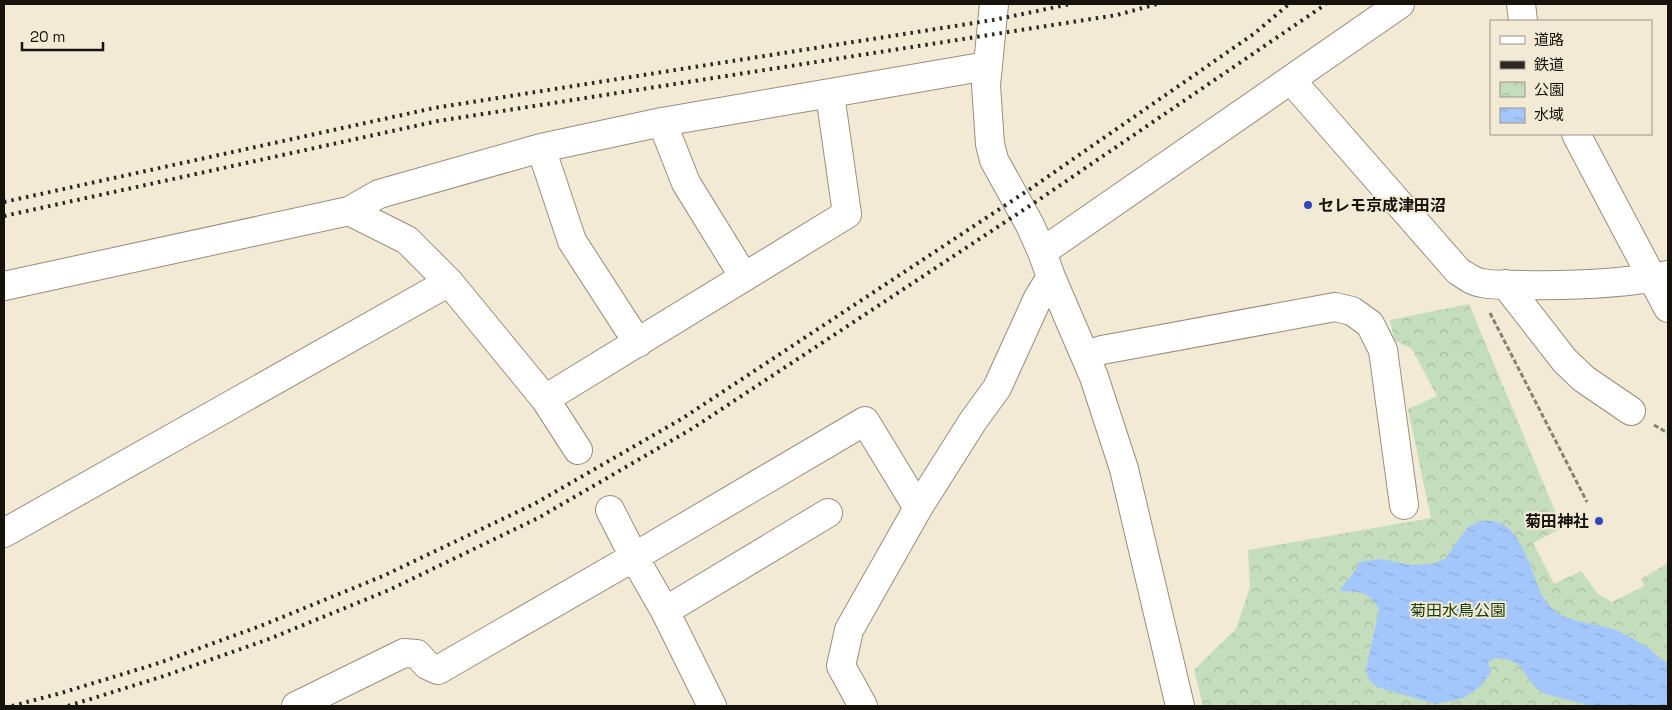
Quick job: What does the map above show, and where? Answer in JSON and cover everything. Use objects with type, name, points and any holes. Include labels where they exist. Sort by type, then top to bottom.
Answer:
[{"type":"street","points":[[994,4],[986,85],[990,144],[994,160],[1030,225],[1094,377],[1124,469],[1180,706]]},
{"type":"street","points":[[1042,252],[1400,4]]},
{"type":"street","points":[[1522,4],[1523,20]]},
{"type":"street","points":[[4,286],[349,210],[379,194],[541,148],[662,122],[987,66]]},
{"type":"street","points":[[1291,80],[1458,271],[1473,281],[1484,284],[1550,285],[1612,282],[1660,276]]},
{"type":"street","points":[[545,399],[846,214],[830,94]]},
{"type":"street","points":[[662,122],[686,183],[744,277]]},
{"type":"street","points":[[1577,135],[1660,276],[1668,308]]},
{"type":"street","points":[[541,148],[572,241],[638,343]]},
{"type":"street","points":[[349,210],[407,240],[449,282],[545,399],[578,450]]},
{"type":"street","points":[[863,706],[842,666],[849,630],[918,508],[973,421],[997,388],[1038,298],[1051,277]]},
{"type":"street","points":[[4,533],[449,282]]},
{"type":"street","points":[[1505,284],[1565,361],[1584,379],[1631,411]]},
{"type":"street","points":[[1085,356],[1102,350],[1335,307],[1352,312],[1370,324],[1383,350],[1404,504]]},
{"type":"street","points":[[296,706],[404,654],[418,654],[428,665],[438,670],[865,421],[918,508]]},
{"type":"street","points":[[610,510],[665,611],[712,706]]},
{"type":"street","points":[[665,611],[828,513]]},
{"type":"path","points":[[1473,281],[1586,502]]},
{"type":"green space","name":"菊田水鳥公園","points":[[1469,304],[1562,528],[1533,543],[1554,584],[1581,571],[1598,594],[1612,602],[1644,586],[1641,579],[1668,563],[1668,706],[1203,706],[1194,670],[1236,629],[1250,587],[1248,550],[1431,518],[1408,409],[1437,396],[1412,349],[1394,340],[1390,320]]},
{"type":"water","points":[[1481,521],[1496,522],[1506,526],[1514,534],[1521,544],[1540,591],[1551,608],[1567,618],[1604,626],[1630,637],[1668,663],[1668,706],[1591,706],[1543,693],[1534,686],[1519,665],[1510,660],[1497,658],[1488,662],[1491,672],[1481,686],[1464,698],[1436,704],[1377,687],[1369,680],[1366,670],[1379,609],[1371,598],[1363,593],[1339,591],[1355,571],[1359,562],[1381,559],[1410,565],[1432,564],[1445,559],[1468,527]]},
{"type":"railway","points":[[4,202],[434,108],[993,20],[1071,4]]},
{"type":"railway","points":[[4,216],[438,121],[1117,15],[1157,4]]},
{"type":"railway","points":[[12,706],[159,663],[263,625],[383,576],[534,504],[683,418],[1030,189],[1255,33],[1289,4]]},
{"type":"railway","points":[[68,706],[164,676],[269,639],[389,590],[540,517],[693,428],[1037,201],[1326,4]]},
{"type":"place","name":"セレモ京成津田沼","points":[[1308,205]]},
{"type":"place","name":"菊田神社","points":[[1599,521]]}]
